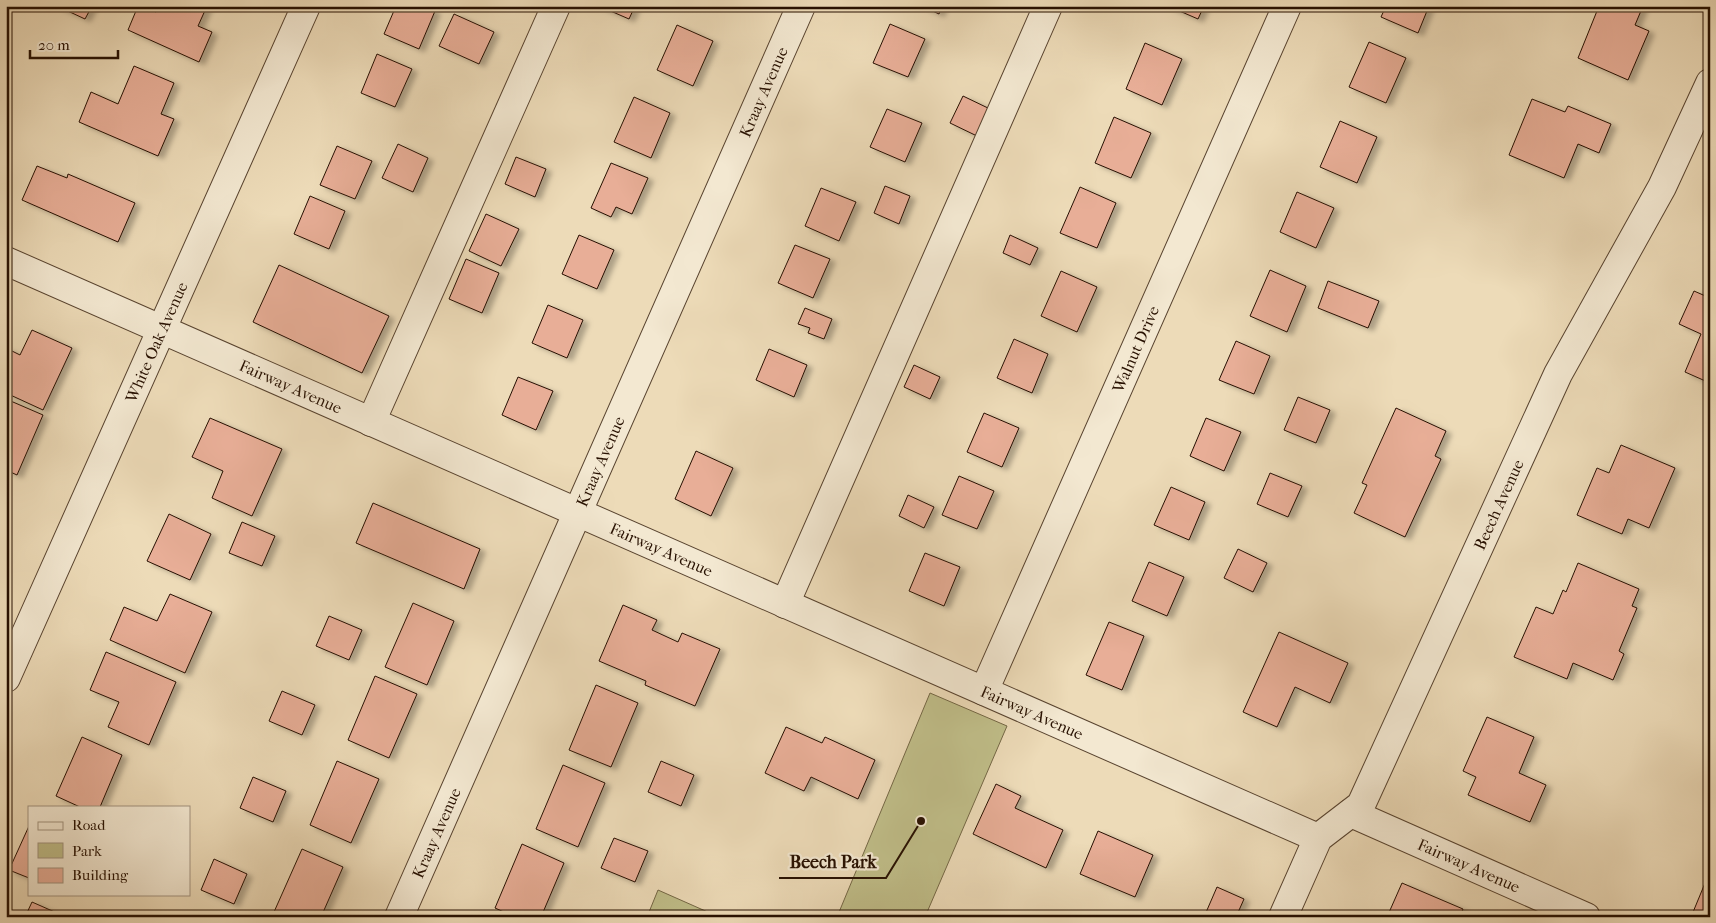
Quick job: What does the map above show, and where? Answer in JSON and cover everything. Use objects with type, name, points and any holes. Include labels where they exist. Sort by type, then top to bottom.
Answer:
[{"type":"street","name":"White Oak Avenue","points":[[6,678],[306,6]]},
{"type":"street","points":[[372,422],[556,6]]},
{"type":"street","name":"Kraay Avenue","points":[[400,917],[801,6]]},
{"type":"street","points":[[785,604],[1048,6]]},
{"type":"street","name":"Walnut Drive","points":[[984,691],[1287,6]]},
{"type":"street","name":"Beech Avenue","points":[[1284,917],[1318,838],[1361,805],[1558,374],[1662,187],[1710,83]]},
{"type":"street","name":"Fairway Avenue","points":[[6,261],[1318,838]]},
{"type":"street","name":"Fairway Avenue","points":[[1351,813],[1586,917]]},
{"type":"green space","points":[[930,693],[1007,726],[925,917],[837,917]]},
{"type":"green space","points":[[658,890],[719,917],[647,917]]},
{"type":"building","points":[[57,6],[92,6],[85,19]]},
{"type":"building","points":[[138,6],[143,6],[156,12],[159,6],[207,6],[198,26],[212,32],[199,62],[128,30]]},
{"type":"building","points":[[396,6],[425,6],[435,11],[419,49],[384,34]]},
{"type":"building","points":[[599,6],[635,6],[629,19]]},
{"type":"building","points":[[922,6],[942,6],[939,14]]},
{"type":"building","points":[[1168,6],[1204,6],[1198,19]]},
{"type":"building","points":[[1386,6],[1429,6],[1418,33],[1381,17]]},
{"type":"building","points":[[1599,6],[1643,6],[1635,25],[1649,31],[1628,80],[1578,58]]},
{"type":"building","points":[[454,14],[494,32],[479,64],[439,46]]},
{"type":"building","points":[[890,24],[925,39],[908,77],[873,63]]},
{"type":"building","points":[[677,25],[713,41],[693,86],[657,70]]},
{"type":"building","points":[[1369,42],[1406,58],[1386,103],[1349,87]]},
{"type":"building","points":[[1145,43],[1182,59],[1162,105],[1126,89]]},
{"type":"building","points":[[377,54],[412,69],[395,107],[361,93]]},
{"type":"building","points":[[134,66],[174,83],[161,114],[174,119],[158,156],[79,122],[91,92],[118,104]]},
{"type":"building","points":[[963,96],[990,109],[977,136],[950,123]]},
{"type":"building","points":[[634,97],[670,113],[651,158],[614,142]]},
{"type":"building","points":[[1532,99],[1565,112],[1568,106],[1611,124],[1599,153],[1578,144],[1564,178],[1509,155]]},
{"type":"building","points":[[887,109],[922,123],[905,162],[870,147]]},
{"type":"building","points":[[1114,117],[1151,133],[1131,178],[1095,163]]},
{"type":"building","points":[[1340,121],[1377,137],[1357,183],[1320,167]]},
{"type":"building","points":[[398,144],[428,158],[413,192],[382,178]]},
{"type":"building","points":[[337,146],[372,161],[355,199],[320,185]]},
{"type":"building","points":[[516,157],[546,169],[535,197],[505,184]]},
{"type":"building","points":[[611,163],[648,178],[632,214],[616,207],[611,217],[591,208]]},
{"type":"building","points":[[37,166],[67,178],[68,174],[135,203],[118,242],[22,200]]},
{"type":"building","points":[[885,186],[910,196],[899,224],[874,213]]},
{"type":"building","points":[[1080,187],[1116,203],[1097,248],[1060,233]]},
{"type":"building","points":[[821,188],[856,202],[839,241],[805,226]]},
{"type":"building","points":[[1297,192],[1334,208],[1316,248],[1280,232]]},
{"type":"building","points":[[310,196],[345,211],[329,249],[294,234]]},
{"type":"building","points":[[486,214],[519,229],[501,266],[469,251]]},
{"type":"building","points":[[579,235],[614,250],[597,289],[562,274]]},
{"type":"building","points":[[1010,235],[1038,248],[1030,265],[1003,253]]},
{"type":"building","points":[[795,245],[830,259],[813,298],[778,283]]},
{"type":"building","points":[[466,259],[499,273],[482,313],[449,299]]},
{"type":"building","points":[[279,265],[389,316],[362,373],[253,322]]},
{"type":"building","points":[[1270,270],[1306,286],[1287,332],[1250,316]]},
{"type":"building","points":[[1061,271],[1097,287],[1077,332],[1041,316]]},
{"type":"building","points":[[1328,281],[1379,301],[1368,328],[1318,308]]},
{"type":"building","points":[[1694,291],[1710,298],[1710,383],[1685,372],[1701,334],[1679,324]]},
{"type":"building","points":[[548,305],[583,320],[567,358],[532,343]]},
{"type":"building","points":[[805,308],[832,319],[824,339],[808,333],[810,328],[798,324]]},
{"type":"building","points":[[32,330],[72,348],[43,410],[6,393],[6,348],[20,355]]},
{"type":"building","points":[[1014,339],[1048,354],[1032,393],[997,378]]},
{"type":"building","points":[[1236,341],[1270,356],[1254,394],[1219,380]]},
{"type":"building","points":[[769,349],[807,365],[794,397],[756,380]]},
{"type":"building","points":[[914,365],[940,377],[930,399],[904,387]]},
{"type":"building","points":[[518,377],[553,391],[536,430],[502,415]]},
{"type":"building","points":[[1298,397],[1330,410],[1316,443],[1284,430]]},
{"type":"building","points":[[6,399],[43,415],[17,475],[6,470]]},
{"type":"building","points":[[1396,408],[1446,431],[1435,456],[1441,459],[1405,537],[1354,513],[1367,485],[1362,483]]},
{"type":"building","points":[[984,413],[1019,428],[1002,467],[967,452]]},
{"type":"building","points":[[210,418],[282,449],[252,516],[212,498],[223,471],[192,457]]},
{"type":"building","points":[[1206,418],[1241,432],[1224,471],[1190,456]]},
{"type":"building","points":[[1621,445],[1675,468],[1649,528],[1628,519],[1622,534],[1577,515],[1597,468],[1609,473]]},
{"type":"building","points":[[696,451],[733,468],[711,516],[675,499]]},
{"type":"building","points":[[1270,473],[1302,486],[1288,517],[1257,504]]},
{"type":"building","points":[[959,476],[994,491],[977,529],[942,515]]},
{"type":"building","points":[[1171,487],[1205,502],[1189,540],[1154,525]]},
{"type":"building","points":[[908,495],[934,507],[924,528],[899,516]]},
{"type":"building","points":[[373,503],[480,549],[464,589],[356,543]]},
{"type":"building","points":[[169,514],[211,534],[190,580],[147,561]]},
{"type":"building","points":[[242,522],[275,536],[262,566],[229,553]]},
{"type":"building","points":[[1238,549],[1267,563],[1253,592],[1224,578]]},
{"type":"building","points":[[925,553],[960,567],[944,606],[909,591]]},
{"type":"building","points":[[1149,562],[1184,577],[1167,616],[1132,601]]},
{"type":"building","points":[[1578,563],[1639,589],[1632,606],[1637,608],[1619,651],[1624,654],[1613,680],[1573,663],[1567,679],[1514,657],[1536,607],[1553,614],[1563,590],[1566,592]]},
{"type":"building","points":[[170,594],[212,612],[185,673],[110,640],[124,607],[157,621]]},
{"type":"building","points":[[413,603],[454,621],[427,685],[385,667]]},
{"type":"building","points":[[623,605],[657,620],[652,630],[678,642],[682,633],[720,649],[695,706],[645,685],[646,681],[599,661]]},
{"type":"building","points":[[329,616],[362,630],[349,660],[316,646]]},
{"type":"building","points":[[1109,622],[1144,636],[1122,690],[1086,675]]},
{"type":"building","points":[[1279,632],[1348,663],[1330,703],[1295,687],[1277,727],[1243,712]]},
{"type":"building","points":[[106,652],[176,682],[149,745],[108,727],[119,702],[90,690]]},
{"type":"building","points":[[375,676],[417,694],[389,758],[348,740]]},
{"type":"building","points":[[596,685],[638,703],[611,767],[569,750]]},
{"type":"building","points":[[282,691],[315,705],[302,735],[269,721]]},
{"type":"building","points":[[1487,717],[1534,737],[1519,773],[1546,785],[1530,822],[1468,795],[1476,777],[1463,771]]},
{"type":"building","points":[[786,727],[822,743],[825,737],[875,760],[858,799],[811,777],[804,791],[765,773]]},
{"type":"building","points":[[82,737],[122,755],[100,806],[78,806],[56,796]]},
{"type":"building","points":[[337,761],[379,779],[351,843],[310,825]]},
{"type":"building","points":[[661,761],[694,775],[681,806],[648,792]]},
{"type":"building","points":[[563,765],[605,783],[578,847],[536,829]]},
{"type":"building","points":[[253,777],[286,791],[273,822],[240,808]]},
{"type":"building","points":[[996,784],[1021,796],[1015,808],[1063,830],[1046,868],[973,834]]},
{"type":"building","points":[[28,828],[28,878],[9,870]]},
{"type":"building","points":[[1098,831],[1153,855],[1135,897],[1080,874]]},
{"type":"building","points":[[614,838],[648,851],[635,882],[601,868]]},
{"type":"building","points":[[522,844],[564,863],[541,917],[515,917],[495,908]]},
{"type":"building","points":[[302,849],[343,867],[321,917],[285,917],[274,912]]},
{"type":"building","points":[[214,859],[247,874],[234,904],[201,890]]},
{"type":"building","points":[[1710,871],[1710,917],[1691,917]]},
{"type":"building","points":[[1402,883],[1463,909],[1460,917],[1387,917]]},
{"type":"building","points":[[1217,887],[1244,899],[1236,917],[1204,917]]},
{"type":"building","points":[[32,902],[66,917],[25,917]]},
{"type":"place","name":"Beech Park","points":[[921,821]]}]
